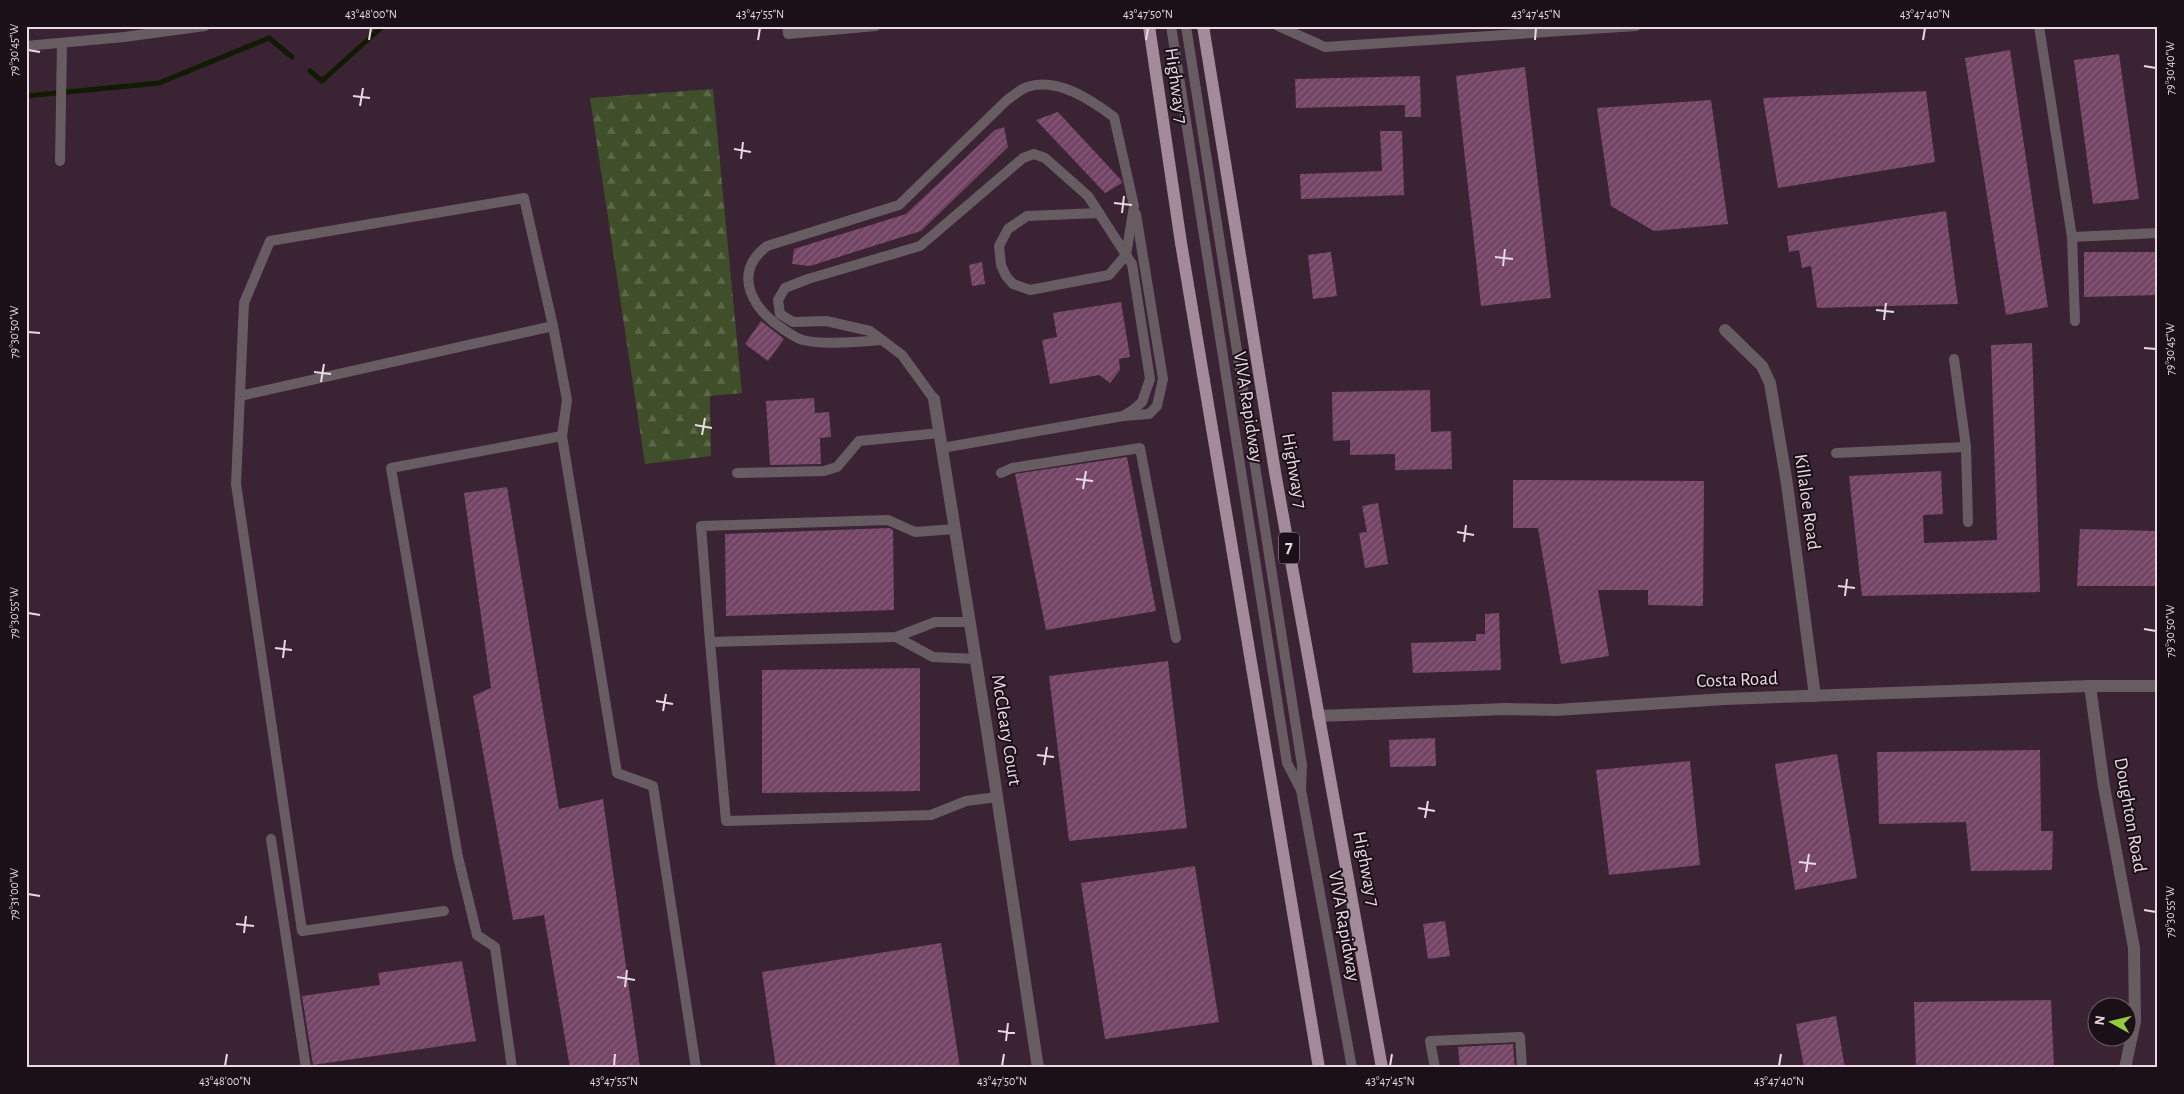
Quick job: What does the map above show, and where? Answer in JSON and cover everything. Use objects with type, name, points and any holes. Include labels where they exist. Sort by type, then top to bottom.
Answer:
[{"type":"main road","name":"Highway 7","points":[[1149,26],[1181,243],[1319,1068]]},
{"type":"main road","name":"Highway 7","points":[[1203,26],[1275,472],[1382,1068]]},
{"type":"street","name":"Killaloe Road","points":[[1725,330],[1762,366],[1770,383],[1787,484],[1815,696]]},
{"type":"street","name":"McCleary Court","points":[[934,399],[976,659],[1038,1068]]},
{"type":"street","name":"Costa Road","points":[[1318,716],[1556,710],[1725,698],[2090,686],[2158,686]]},
{"type":"street","name":"Doughton Road","points":[[2090,686],[2104,787],[2134,948],[2135,1021],[2125,1068]]},
{"type":"lane","points":[[26,46],[124,38],[205,26]]},
{"type":"lane","points":[[786,26],[788,34],[876,26]]},
{"type":"lane","name":"VIVA Rapidway","points":[[1171,26],[1287,763],[1302,790]]},
{"type":"lane","name":"VIVA Rapidway","points":[[1186,26],[1302,765],[1302,790],[1352,1068]]},
{"type":"lane","points":[[1278,26],[1325,47],[1636,26]]},
{"type":"lane","points":[[2039,26],[2072,237],[2075,321]]},
{"type":"lane","points":[[60,160],[62,43]]},
{"type":"lane","points":[[880,340],[856,342],[803,340],[768,319],[753,299],[748,282],[749,269],[756,254],[767,246],[899,205],[1008,100],[1027,87],[1055,86],[1087,97],[1114,117],[1134,206],[1163,379],[1161,395],[1157,406],[1149,414],[1122,416],[942,448]]},
{"type":"lane","points":[[934,399],[902,355],[870,331],[855,326],[826,321],[793,322],[780,314],[778,300],[785,288],[808,279],[920,246],[1023,158],[1034,154],[1045,158],[1088,196],[1132,264],[1150,379],[1142,402],[1122,416]]},
{"type":"lane","points":[[444,911],[302,931],[236,484],[244,303],[270,241],[524,198],[554,326],[567,400],[562,436],[617,772],[653,786],[695,1066]]},
{"type":"lane","points":[[1099,213],[1027,216],[1017,221],[1003,235],[999,246],[1001,265],[1006,276],[1013,284],[1030,290],[1109,275],[1126,255],[1134,206]]},
{"type":"lane","points":[[2072,237],[2158,232]]},
{"type":"lane","points":[[240,396],[554,326]]},
{"type":"lane","points":[[1954,359],[1966,447],[1968,522]]},
{"type":"lane","points":[[737,473],[824,471],[837,467],[859,441],[940,433]]},
{"type":"lane","points":[[512,1068],[495,947],[477,935],[458,857],[391,468],[562,436]]},
{"type":"lane","points":[[1836,453],[1966,447]]},
{"type":"lane","points":[[1001,473],[1012,468],[1140,448],[1176,638]]},
{"type":"lane","points":[[955,529],[915,532],[888,520],[701,526],[726,821],[931,815],[966,801],[997,798]]},
{"type":"lane","points":[[710,642],[896,637],[935,622],[970,622]]},
{"type":"lane","points":[[896,637],[933,657],[976,659]]},
{"type":"lane","points":[[271,839],[306,1068]]},
{"type":"lane","points":[[1435,1068],[1430,1041],[1520,1037],[1522,1068]]},
{"type":"green space","points":[[713,89],[742,393],[710,396],[711,456],[645,464],[590,98]]},
{"type":"building","points":[[2010,50],[2048,307],[2006,315],[1965,58]]},
{"type":"building","points":[[2119,54],[2139,199],[2093,204],[2074,60]]},
{"type":"building","points":[[1525,67],[1551,298],[1481,306],[1456,76]]},
{"type":"building","points":[[1420,76],[1421,117],[1405,117],[1405,105],[1296,108],[1295,79]]},
{"type":"building","points":[[1926,91],[1935,162],[1778,188],[1763,98]]},
{"type":"building","points":[[1711,100],[1728,224],[1654,231],[1611,206],[1597,108]]},
{"type":"building","points":[[1058,112],[1122,183],[1105,193],[1036,120]]},
{"type":"building","points":[[1004,127],[1008,147],[921,231],[810,266],[792,264],[794,249],[906,214],[995,130]]},
{"type":"building","points":[[1380,131],[1402,131],[1404,195],[1301,199],[1300,174],[1382,171]]},
{"type":"building","points":[[1946,211],[1958,304],[1817,308],[1811,266],[1802,268],[1799,250],[1789,252],[1787,236]]},
{"type":"building","points":[[1331,252],[1337,296],[1313,299],[1308,255]]},
{"type":"building","points":[[2084,252],[2158,252],[2158,295],[2084,297]]},
{"type":"building","points":[[982,262],[985,284],[972,286],[969,265]]},
{"type":"building","points":[[1121,302],[1130,357],[1119,359],[1120,370],[1110,383],[1099,375],[1050,384],[1042,340],[1057,337],[1053,313]]},
{"type":"building","points":[[761,321],[784,339],[768,361],[745,344]]},
{"type":"building","points":[[2032,343],[2040,592],[1862,596],[1849,476],[1941,471],[1943,514],[1923,515],[1924,543],[1997,540],[1991,345]]},
{"type":"building","points":[[1430,390],[1431,432],[1451,431],[1452,469],[1395,470],[1395,454],[1350,455],[1350,440],[1333,441],[1332,392]]},
{"type":"building","points":[[814,398],[815,413],[829,412],[831,437],[820,438],[821,464],[770,465],[766,401]]},
{"type":"building","points":[[1127,457],[1156,611],[1046,630],[1015,474]]},
{"type":"building","points":[[1513,480],[1704,481],[1703,606],[1648,605],[1648,590],[1598,590],[1609,656],[1561,664],[1538,528],[1513,528]]},
{"type":"building","points":[[507,487],[559,809],[603,799],[640,1068],[570,1068],[544,915],[513,920],[473,696],[491,688],[464,493]]},
{"type":"building","points":[[1378,503],[1388,564],[1365,568],[1359,533],[1367,532],[1362,506]]},
{"type":"building","points":[[889,528],[893,530],[894,610],[726,616],[725,534]]},
{"type":"building","points":[[2080,529],[2158,531],[2158,586],[2077,586]]},
{"type":"building","points":[[1499,613],[1501,670],[1413,673],[1411,643],[1476,641],[1476,634],[1485,634],[1485,614]]},
{"type":"building","points":[[1168,661],[1187,828],[1069,841],[1049,676]]},
{"type":"building","points":[[920,668],[920,791],[762,793],[762,670]]},
{"type":"building","points":[[1435,738],[1436,766],[1390,767],[1389,740]]},
{"type":"building","points":[[2040,750],[2041,831],[2053,831],[2052,870],[1971,871],[1966,822],[1879,824],[1877,752]]},
{"type":"building","points":[[1837,754],[1857,878],[1795,890],[1775,764]]},
{"type":"building","points":[[1690,761],[1700,865],[1609,875],[1596,770]]},
{"type":"building","points":[[1195,866],[1219,1022],[1105,1039],[1081,883]]},
{"type":"building","points":[[1445,921],[1450,956],[1428,959],[1423,924]]},
{"type":"building","points":[[941,943],[960,1068],[776,1068],[762,972]]},
{"type":"building","points":[[462,961],[476,1041],[313,1065],[302,996],[380,985],[378,973]]},
{"type":"building","points":[[2051,1000],[2054,1068],[1916,1068],[1914,1002]]},
{"type":"building","points":[[1836,1016],[1845,1068],[1804,1068],[1796,1024]]},
{"type":"building","points":[[1513,1044],[1515,1068],[1460,1068],[1458,1047]]},
{"type":"waterway","points":[[310,71],[322,81],[383,26]]},
{"type":"waterway","points":[[26,96],[159,83],[269,38],[292,57]]}]
